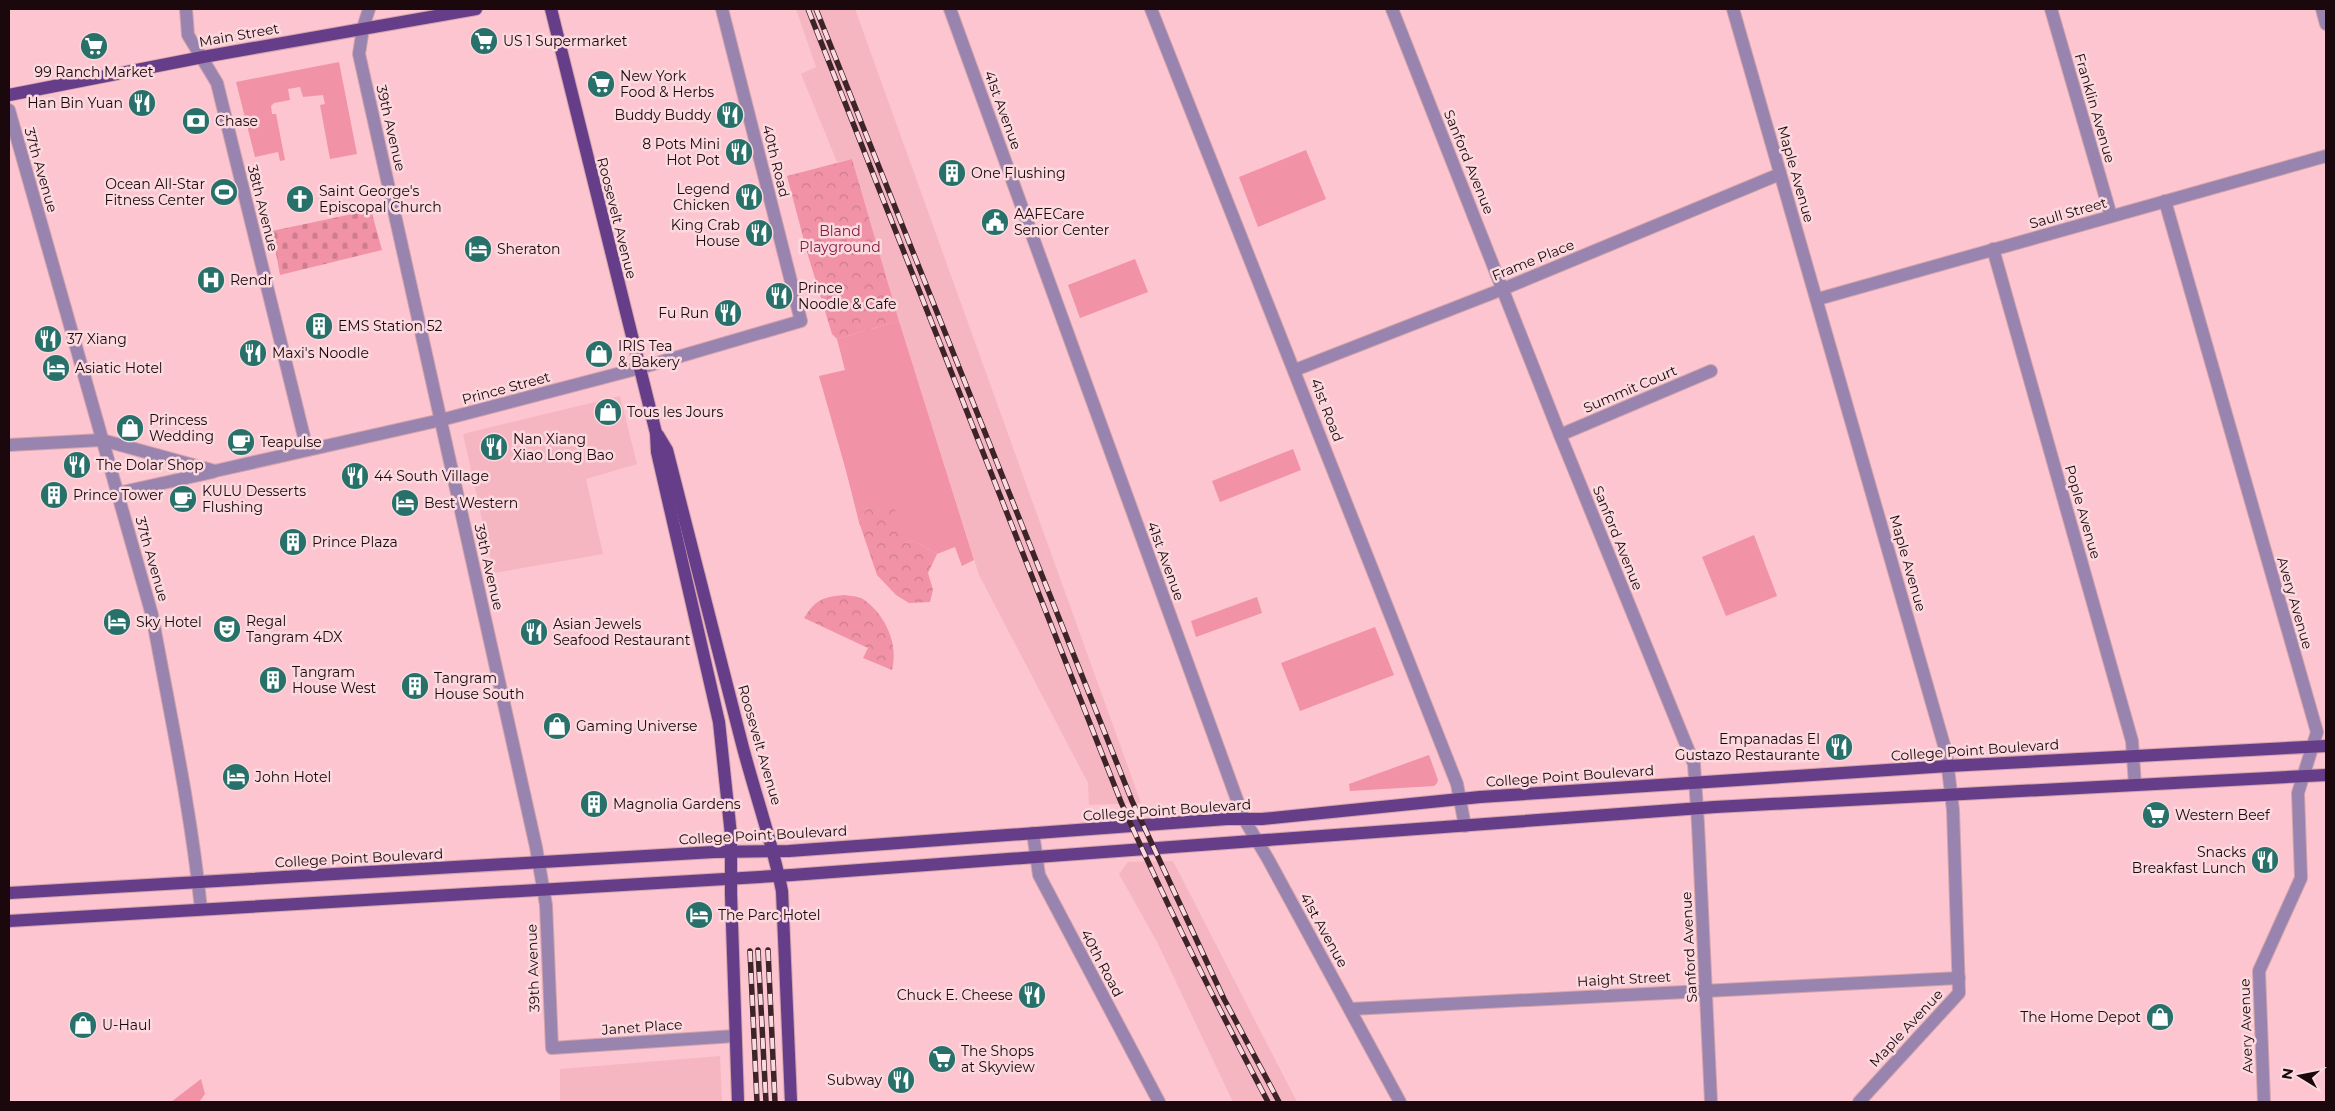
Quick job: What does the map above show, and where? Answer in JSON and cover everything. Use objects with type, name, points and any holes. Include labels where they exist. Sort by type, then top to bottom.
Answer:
[{"type":"main road","name":"Main Street","points":[[9,95],[202,57],[476,9]]},
{"type":"main road","name":"Roosevelt Avenue","points":[[551,9],[656,433],[657,452],[719,722],[731,852],[738,1102]]},
{"type":"main road","name":"Roosevelt Avenue","points":[[656,433],[667,450],[743,747],[779,876],[782,891],[791,1102]]},
{"type":"main road","name":"College Point Boulevard","points":[[9,893],[773,851],[1271,818],[1460,800],[1695,783],[2133,755],[2326,746]]},
{"type":"main road","points":[[9,921],[779,876],[1697,808],[2326,775]]},
{"type":"street","name":"38th Avenue","points":[[186,9],[188,35],[217,83],[307,449]]},
{"type":"street","name":"39th Avenue","points":[[369,9],[363,28],[359,54],[539,863],[546,905],[552,1048]]},
{"type":"street","name":"40th Road","points":[[722,9],[801,321]]},
{"type":"street","name":"41st Avenue","points":[[950,9],[1244,819],[1351,1010],[1400,1102]]},
{"type":"street","name":"41st Road","points":[[1151,9],[1454,774],[1465,826]]},
{"type":"street","name":"Sanford Avenue","points":[[1392,9],[1560,435],[1694,764],[1711,1102]]},
{"type":"street","name":"Maple Avenue","points":[[1733,9],[1818,299],[1946,752],[1948,766],[1951,794],[1959,993],[1859,1102]]},
{"type":"street","name":"Franklin Avenue","points":[[2051,9],[2111,216]]},
{"type":"street","points":[[2322,9],[2326,24]]},
{"type":"street","name":"37th Avenue","points":[[9,110],[152,615],[169,698],[201,909]]},
{"type":"street","name":"Saull Street","points":[[1818,299],[2326,156]]},
{"type":"street","name":"Frame Place","points":[[1295,370],[1503,289],[1780,174]]},
{"type":"street","name":"Avery Avenue","points":[[2165,201],[2317,732],[2298,793],[2301,878],[2259,971],[2264,1102]]},
{"type":"street","name":"Pople Avenue","points":[[1993,249],[2129,731],[2136,785]]},
{"type":"street","name":"Prince Street","points":[[118,492],[441,420],[640,368],[801,321]]},
{"type":"street","name":"Summit Court","points":[[1560,435],[1711,371]]},
{"type":"street","name":"Prince Street","points":[[9,445],[102,440],[215,471]]},
{"type":"street","name":"40th Road","points":[[1033,834],[1039,875],[1158,1102]]},
{"type":"street","name":"Haight Street","points":[[1351,1010],[1959,978]]},
{"type":"street","name":"Janet Place","points":[[552,1048],[735,1036]]},
{"type":"shaded area","points":[[796,9],[855,9],[1141,803],[1089,805],[1088,783],[979,575],[899,321],[852,159],[837,162],[801,74],[816,67]]},
{"type":"shaded area","points":[[620,396],[637,464],[586,479],[603,554],[494,573],[463,434]]},
{"type":"shaded area","points":[[1173,861],[1297,1102],[1233,1102],[1157,942],[1119,874],[1128,862]]},
{"type":"shaded area","points":[[720,1056],[722,1102],[560,1102],[560,1069]]},
{"type":"green space","points":[[339,62],[357,154],[330,159],[320,105],[325,104],[323,95],[303,97],[300,87],[288,89],[290,100],[274,103],[271,106],[272,114],[276,114],[285,160],[280,161],[278,152],[255,157],[236,82]]},
{"type":"green space","points":[[1306,150],[1326,199],[1258,227],[1239,177]]},
{"type":"green space","name":"Bland Playground","points":[[852,159],[899,321],[837,339],[832,334],[807,252],[787,176]]},
{"type":"green space","points":[[371,210],[382,250],[280,275],[272,231]]},
{"type":"green space","points":[[1135,259],[1148,292],[1080,318],[1068,285]]},
{"type":"green space","points":[[899,321],[974,560],[962,566],[955,547],[937,554],[914,541],[905,543],[883,510],[868,506],[859,522],[819,376],[845,370],[837,339]]},
{"type":"green space","points":[[1293,449],[1301,470],[1220,502],[1212,481]]},
{"type":"green space","points":[[878,503],[883,509],[894,507],[905,543],[914,541],[937,554],[928,573],[933,590],[930,602],[909,603],[896,595],[877,575],[859,522],[868,506]]},
{"type":"green space","points":[[1754,535],[1777,596],[1726,616],[1702,557]]},
{"type":"green space","points":[[844,595],[863,599],[871,605],[884,621],[894,650],[892,670],[863,658],[868,648],[804,618],[812,607],[821,600]]},
{"type":"green space","points":[[1257,597],[1262,613],[1196,637],[1191,621]]},
{"type":"green space","points":[[1375,627],[1394,675],[1300,711],[1281,663]]},
{"type":"green space","points":[[1429,755],[1438,780],[1434,786],[1350,791],[1349,784]]},
{"type":"green space","points":[[201,1079],[205,1094],[199,1102],[171,1102]]},
{"type":"railway","points":[[808,9],[1121,802],[1192,954],[1268,1102]]},
{"type":"railway","points":[[816,9],[1132,801],[1224,999],[1279,1102]]},
{"type":"railway","points":[[758,950],[766,1102]]},
{"type":"railway","points":[[768,950],[775,1102]]},
{"type":"railway","points":[[750,951],[757,1102]]},
{"type":"place","name":"US 1 Supermarket","points":[[484,41]]},
{"type":"place","name":"99 Ranch Market","points":[[94,46]]},
{"type":"place","name":"New York Food & Herbs","points":[[601,84]]},
{"type":"place","name":"Han Bin Yuan","points":[[142,103]]},
{"type":"place","name":"Buddy Buddy","points":[[730,115]]},
{"type":"place","name":"Chase","points":[[196,121]]},
{"type":"place","name":"8 Pots Mini Hot Pot","points":[[739,152]]},
{"type":"place","name":"One Flushing","points":[[952,173]]},
{"type":"place","name":"Ocean All-Star Fitness Center","points":[[224,192]]},
{"type":"place","name":"Legend Chicken","points":[[749,197]]},
{"type":"place","name":"Saint George's Episcopal Church","points":[[300,199]]},
{"type":"place","name":"AAFECare Senior Center","points":[[995,222]]},
{"type":"place","name":"King Crab House","points":[[759,233]]},
{"type":"place","name":"Sheraton","points":[[478,249]]},
{"type":"place","name":"Rendr","points":[[211,280]]},
{"type":"place","name":"Prince Noodle & Cafe","points":[[779,296]]},
{"type":"place","name":"Fu Run","points":[[728,313]]},
{"type":"place","name":"EMS Station 52","points":[[319,326]]},
{"type":"place","name":"37 Xiang","points":[[48,339]]},
{"type":"place","name":"Maxi's Noodle","points":[[253,353]]},
{"type":"place","name":"IRIS Tea & Bakery","points":[[599,354]]},
{"type":"place","name":"Asiatic Hotel","points":[[56,368]]},
{"type":"place","name":"Tous les Jours","points":[[608,412]]},
{"type":"place","name":"Princess Wedding","points":[[130,428]]},
{"type":"place","name":"Teapulse","points":[[241,442]]},
{"type":"place","name":"Nan Xiang Xiao Long Bao","points":[[494,447]]},
{"type":"place","name":"The Dolar Shop","points":[[77,465]]},
{"type":"place","name":"44 South Village","points":[[355,476]]},
{"type":"place","name":"Prince Tower","points":[[54,495]]},
{"type":"place","name":"KULU Desserts Flushing","points":[[183,499]]},
{"type":"place","name":"Best Western","points":[[405,503]]},
{"type":"place","name":"Prince Plaza","points":[[293,542]]},
{"type":"place","name":"Sky Hotel","points":[[117,622]]},
{"type":"place","name":"Regal Tangram 4DX","points":[[227,629]]},
{"type":"place","name":"Asian Jewels Seafood Restaurant","points":[[534,632]]},
{"type":"place","name":"Tangram House West","points":[[273,680]]},
{"type":"place","name":"Tangram House South","points":[[415,686]]},
{"type":"place","name":"Gaming Universe","points":[[557,726]]},
{"type":"place","name":"Empanadas El Gustazo Restaurante","points":[[1839,747]]},
{"type":"place","name":"John Hotel","points":[[236,777]]},
{"type":"place","name":"Magnolia Gardens","points":[[594,804]]},
{"type":"place","name":"Western Beef","points":[[2156,815]]},
{"type":"place","name":"Snacks Breakfast Lunch","points":[[2265,860]]},
{"type":"place","name":"The Parc Hotel","points":[[699,915]]},
{"type":"place","name":"Chuck E. Cheese","points":[[1032,995]]},
{"type":"place","name":"The Home Depot","points":[[2160,1017]]},
{"type":"place","name":"U-Haul","points":[[83,1025]]},
{"type":"place","name":"The Shops at Skyview","points":[[942,1059]]},
{"type":"place","name":"Subway","points":[[901,1080]]}]
